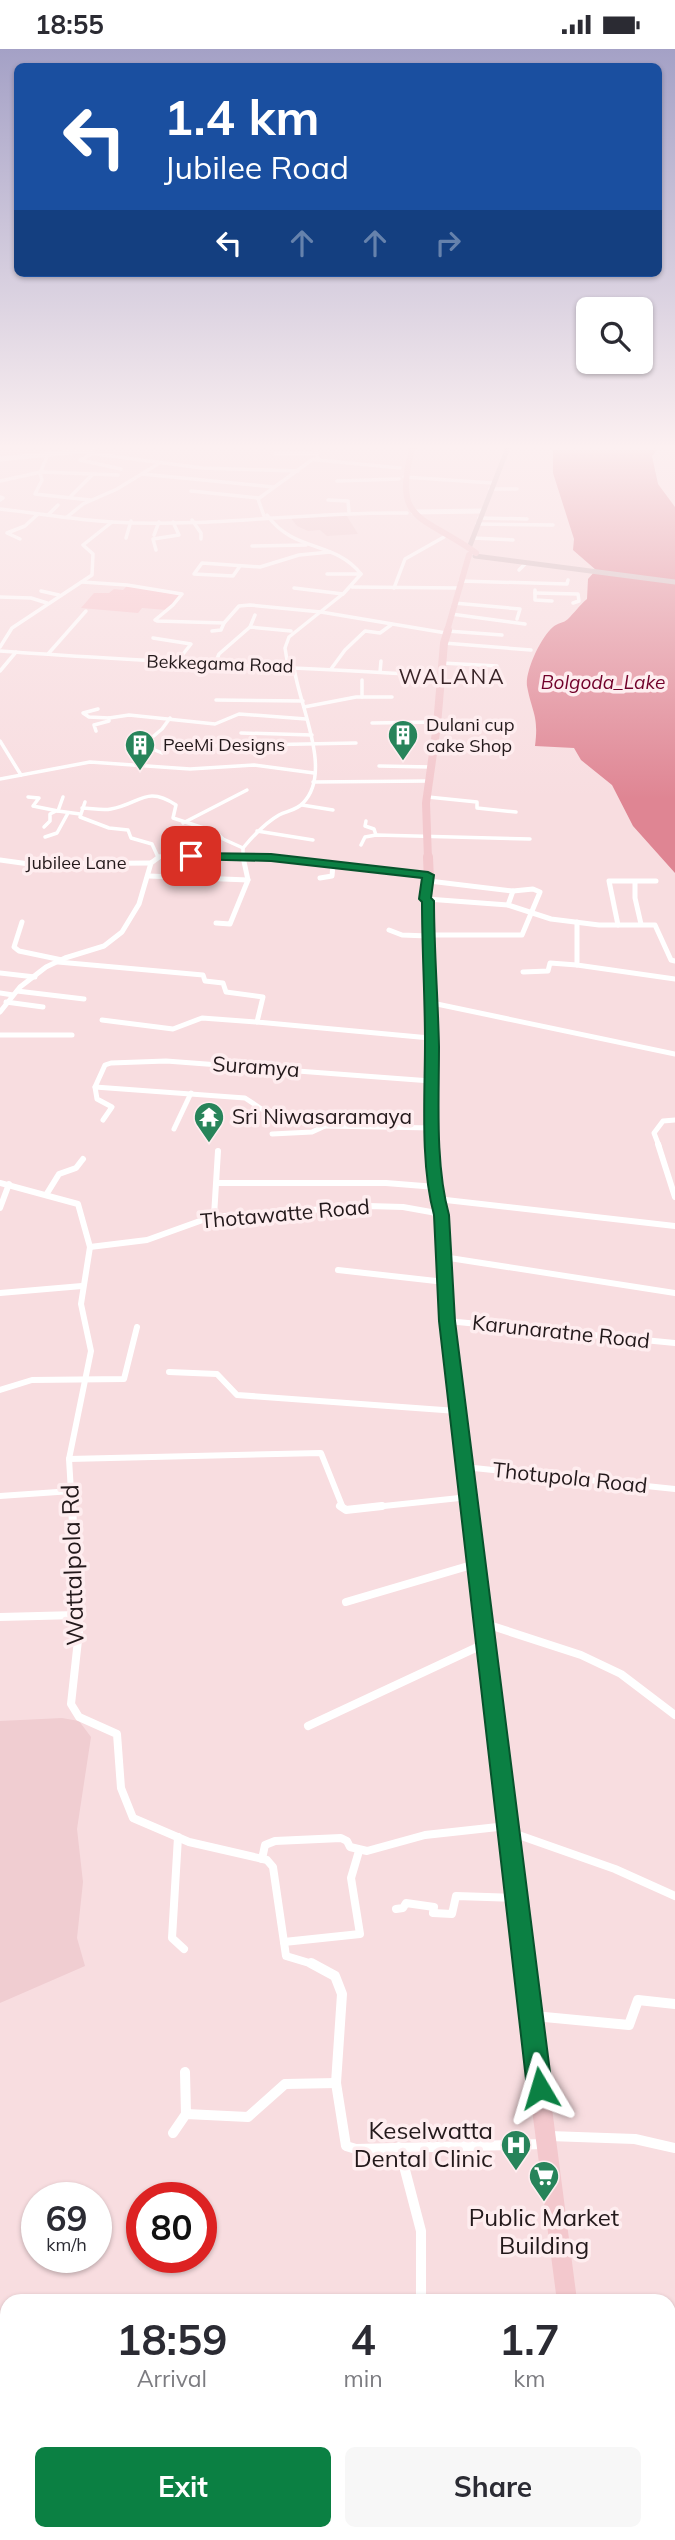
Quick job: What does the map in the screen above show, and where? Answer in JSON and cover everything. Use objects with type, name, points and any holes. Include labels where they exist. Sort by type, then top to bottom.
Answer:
[{"type":"highway","points":[[467,566],[445,636],[438,722],[429,774],[426,838],[428,878],[425,899],[428,901],[432,1003],[430,1038],[433,1128],[437,1193],[442,1215],[447,1321],[457,1411],[485,1624],[515,1898],[566,2294]]},
{"type":"main road","points":[[545,566],[675,582]]},
{"type":"street","points":[[0,649],[10,630],[93,574],[93,566]]},
{"type":"street","points":[[200,566],[194,574],[233,576],[240,566]]},
{"type":"street","points":[[245,566],[262,566]]},
{"type":"street","points":[[354,566],[361,574]]},
{"type":"street","points":[[394,588],[402,566]]},
{"type":"street","points":[[520,570],[523,566]]},
{"type":"street","points":[[327,574],[361,574]]},
{"type":"street","points":[[302,805],[313,782],[316,745],[284,648],[291,631],[321,612],[351,587],[361,574]]},
{"type":"street","points":[[351,587],[567,584],[568,580]]},
{"type":"street","points":[[82,582],[182,594],[172,609],[164,611],[155,620],[224,623]]},
{"type":"street","points":[[102,583],[101,586],[106,588]]},
{"type":"street","points":[[536,584],[535,600],[552,601]]},
{"type":"street","points":[[294,588],[343,594]]},
{"type":"street","points":[[41,591],[59,595]]},
{"type":"street","points":[[535,593],[578,594],[579,601],[573,603]]},
{"type":"street","points":[[0,595],[47,603]]},
{"type":"street","points":[[212,631],[221,630],[234,611],[244,605],[321,612],[531,650]]},
{"type":"street","points":[[452,609],[520,610],[517,619]]},
{"type":"street","points":[[452,609],[525,624]]},
{"type":"street","points":[[48,654],[86,611]]},
{"type":"street","points":[[215,663],[219,654],[235,643],[250,627],[255,615]]},
{"type":"street","points":[[331,669],[345,650],[365,631],[380,633],[391,625]]},
{"type":"street","points":[[250,627],[291,631]]},
{"type":"street","points":[[445,636],[502,635]]},
{"type":"street","points":[[153,638],[191,645],[176,663]]},
{"type":"street","name":"Bekkegama Road","points":[[0,649],[176,663],[380,672],[497,666]]},
{"type":"street","points":[[0,671],[16,652]]},
{"type":"street","points":[[380,672],[381,661]]},
{"type":"street","points":[[362,680],[362,697]]},
{"type":"street","points":[[216,700],[303,704],[362,697],[392,697]]},
{"type":"street","points":[[98,709],[83,713],[89,717],[129,715],[215,724],[239,714],[306,719]]},
{"type":"street","points":[[96,731],[94,725],[109,721],[109,718]]},
{"type":"street","points":[[162,753],[143,745],[162,729],[170,718]]},
{"type":"street","points":[[372,723],[438,722]]},
{"type":"street","points":[[241,733],[312,735]]},
{"type":"street","points":[[0,741],[21,775]]},
{"type":"street","points":[[205,746],[356,743]]},
{"type":"street","points":[[0,779],[90,762],[190,769],[254,765],[314,773]]},
{"type":"street","points":[[379,766],[429,774]]},
{"type":"street","points":[[313,782],[429,774]]},
{"type":"street","points":[[183,823],[247,790]]},
{"type":"street","points":[[29,797],[39,798],[33,806],[68,813],[82,808],[113,809],[147,794],[176,804],[173,818],[216,832],[223,839],[243,848]]},
{"type":"street","points":[[44,827],[50,821],[50,814],[58,811],[63,797]]},
{"type":"street","points":[[428,797],[477,802],[477,808],[516,812]]},
{"type":"street","points":[[215,923],[230,924],[248,880],[243,848],[257,831],[282,814],[302,805],[333,810]]},
{"type":"street","points":[[82,808],[84,820],[128,830],[131,838],[152,844],[158,857]]},
{"type":"street","points":[[45,837],[52,838],[57,834],[68,813]]},
{"type":"street","points":[[366,821],[365,826],[374,829],[376,835]]},
{"type":"street","points":[[257,831],[313,840]]},
{"type":"street","points":[[361,845],[365,837],[376,835],[530,839]]},
{"type":"street","points":[[0,1012],[15,993],[59,961],[102,946],[116,938],[143,900],[151,863],[158,857],[243,857],[333,864],[513,891],[533,889],[540,893],[523,935],[428,935],[394,933],[389,930]]},
{"type":"street","name":"Jubilee Lane","points":[[0,860],[29,864],[151,863]]},
{"type":"street","points":[[320,878],[332,876],[333,864]]},
{"type":"street","points":[[149,876],[248,880]]},
{"type":"street","points":[[618,925],[609,881],[656,881]]},
{"type":"street","points":[[635,882],[635,898],[641,924]]},
{"type":"street","points":[[508,905],[513,891]]},
{"type":"street","points":[[425,899],[508,905],[530,913],[577,922],[655,925],[671,960],[675,961]]},
{"type":"street","points":[[22,922],[15,947],[19,951],[59,961],[204,975],[205,981],[223,982],[226,992],[263,997],[257,1022]]},
{"type":"street","points":[[577,922],[577,965]]},
{"type":"street","points":[[523,972],[548,971],[550,963],[675,979]]},
{"type":"street","points":[[0,973],[35,977]]},
{"type":"street","points":[[0,993],[84,999]]},
{"type":"street","points":[[6,1002],[43,1007]]},
{"type":"street","points":[[432,1003],[631,1043],[675,1055]]},
{"type":"street","points":[[102,1020],[173,1029],[202,1018],[430,1038]]},
{"type":"street","points":[[0,1035],[72,1035]]},
{"type":"street","name":"Suramya","points":[[96,1087],[107,1063],[166,1061],[431,1081]]},
{"type":"street","points":[[103,1120],[112,1107],[97,1099],[96,1087],[245,1098],[263,1110],[298,1116],[325,1126],[433,1128]]},
{"type":"street","points":[[174,1129],[191,1093]]},
{"type":"street","points":[[675,1120],[663,1121],[654,1133],[675,1197]]},
{"type":"street","points":[[272,1134],[312,1132],[325,1126]]},
{"type":"street","points":[[214,1216],[212,1209],[217,1183],[218,1151]]},
{"type":"street","points":[[46,1195],[59,1174],[76,1168],[83,1159]]},
{"type":"street","points":[[666,1163],[675,1162]]},
{"type":"street","points":[[0,1183],[78,1204],[90,1247]]},
{"type":"street","points":[[217,1183],[386,1183],[437,1193],[675,1226]]},
{"type":"street","points":[[0,1208],[9,1184]]},
{"type":"street","name":"Thotawatte Road","points":[[90,1247],[154,1238],[177,1230],[189,1222],[214,1216],[368,1206],[403,1207],[442,1215]]},
{"type":"street","name":"Wattalpola Rd","points":[[90,1247],[81,1304],[91,1351],[88,1378],[69,1459],[79,1631],[71,1704],[79,1717],[117,1734],[119,1778],[132,1818],[178,1837],[262,1859]]},
{"type":"street","points":[[443,1257],[675,1293]]},
{"type":"street","points":[[338,1271],[445,1282]]},
{"type":"street","points":[[0,1293],[82,1286]]},
{"type":"street","name":"Karunaratne Road","points":[[447,1321],[675,1343]]},
{"type":"street","points":[[0,1390],[32,1380],[124,1379],[137,1327]]},
{"type":"street","points":[[169,1372],[217,1374],[237,1395],[457,1411]]},
{"type":"street","points":[[69,1459],[321,1453],[340,1506],[346,1510],[469,1497]]},
{"type":"street","name":"Thotupola Road","points":[[464,1468],[675,1489]]},
{"type":"street","points":[[0,1496],[72,1491]]},
{"type":"street","points":[[346,1602],[476,1564]]},
{"type":"street","points":[[0,1617],[77,1615]]},
{"type":"street","points":[[485,1624],[581,1655],[621,1674],[675,1715]]},
{"type":"street","points":[[308,1726],[486,1643]]},
{"type":"street","points":[[675,1896],[615,1869],[507,1829],[425,1835],[403,1843],[359,1851],[341,1838],[275,1841],[265,1846],[262,1859],[273,1867],[286,1956],[333,1971],[340,1982],[342,1994],[335,2083],[346,2146],[356,2149],[546,2140],[635,2139],[675,2148]]},
{"type":"street","points":[[178,1837],[172,1938],[184,1949]]},
{"type":"street","points":[[284,1942],[360,1934],[351,1878],[359,1851]]},
{"type":"street","points":[[396,1909],[403,1908],[406,1903],[425,1904],[434,1907],[433,1913],[452,1914],[456,1896],[515,1898]]},
{"type":"street","points":[[530,2016],[629,2025],[638,2000],[675,2004]]},
{"type":"street","points":[[173,2133],[186,2114],[186,2072]]},
{"type":"street","points":[[186,2114],[248,2117],[285,2084],[335,2083]]},
{"type":"street","points":[[399,2147],[421,2231],[421,2294]]},
{"type":"shaded area","points":[[127,586],[180,595],[167,610],[142,608],[138,613],[81,608],[94,593],[109,593],[114,589],[123,590]]},
{"type":"shaded area","points":[[62,1718],[79,1721],[91,1737],[77,1829],[83,1882],[77,1938],[85,1966],[0,2003],[0,1721]]},
{"type":"water","name":"Bolgoda_Lake","points":[[592,566],[675,566],[675,873],[633,826],[612,785],[581,760],[574,748],[535,746],[536,721],[527,686],[531,663],[548,632],[568,619],[587,599],[588,579],[596,570]]},
{"type":"place","name":"Dulani cup cake Shop","points":[[403,762]]},
{"type":"place","name":"PeeMi Designs","points":[[140,772]]},
{"type":"place","name":"Sri Niwasaramaya","points":[[209,1144]]},
{"type":"place","name":"Keselwatta Dental Clinic","points":[[516,2172]]},
{"type":"place","name":"Public Market Building","points":[[544,2203]]},
{"type":"district","name":"WALANA","points":[[452,677]]},
{"type":"route","points":[[191,856],[271,857],[428,875],[425,899],[428,901],[428,965],[432,1003],[430,1038],[433,1128],[438,1199],[442,1215],[447,1321],[540,2088]]}]
